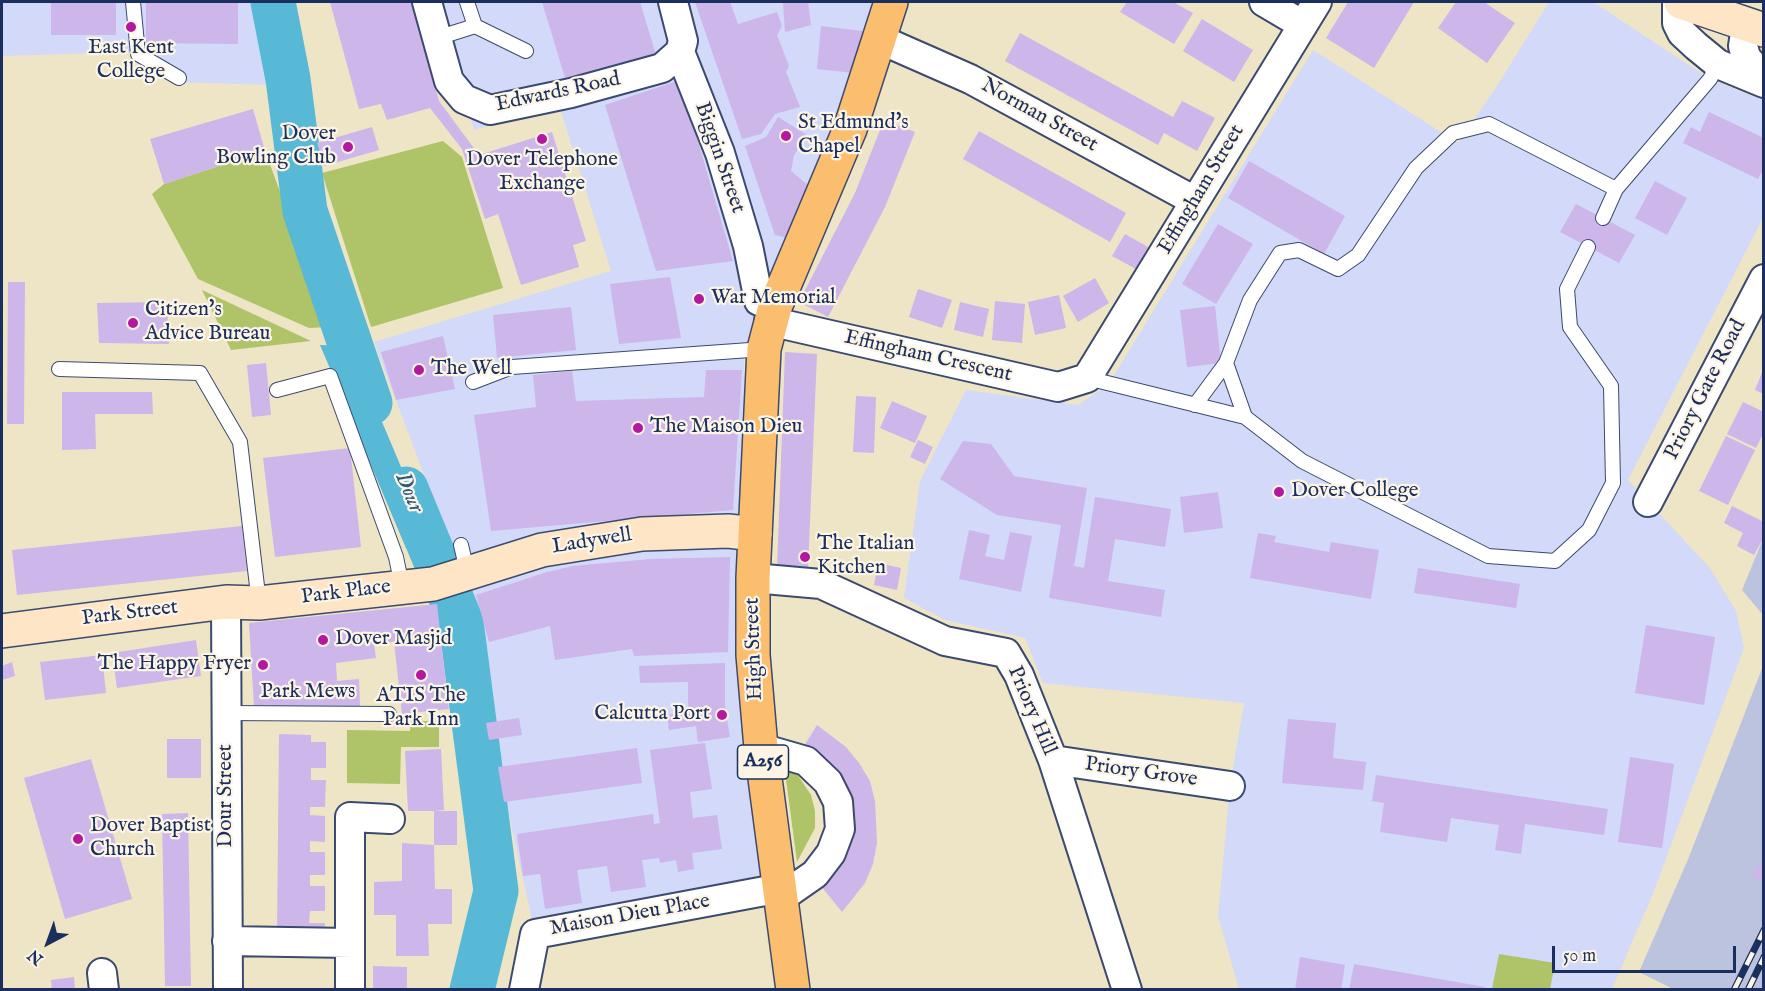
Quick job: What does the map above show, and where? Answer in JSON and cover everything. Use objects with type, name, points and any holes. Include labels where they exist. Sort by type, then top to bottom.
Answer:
[{"type":"main road","name":"A256","points":[[769,326],[846,139],[891,2]]},
{"type":"main road","name":"High Street","points":[[769,326],[755,534],[753,655],[760,748],[782,892],[793,990]]},
{"type":"street","name":"Edwards Road","points":[[427,2],[449,81],[464,99],[490,110],[571,93],[662,68],[680,52]]},
{"type":"street","name":"Biggin Street","points":[[673,2],[683,41],[680,52],[720,153],[748,246],[759,301],[769,326]]},
{"type":"street","points":[[1264,2],[1310,13]]},
{"type":"street","points":[[1679,2],[1755,28],[1743,46],[1746,57],[1764,81],[1718,64],[1682,33],[1677,23],[1679,2]]},
{"type":"street","name":"Effingham Street","points":[[1087,378],[1310,13]]},
{"type":"street","name":"Norman Street","points":[[879,39],[974,72],[1195,201]]},
{"type":"street","name":"Priory Gate Road","points":[[1648,502],[1764,279]]},
{"type":"street","name":"Effingham Crescent","points":[[769,326],[1058,387],[1087,378]]},
{"type":"street","name":"Ladywell","points":[[444,574],[542,550],[642,534],[728,531],[755,534]]},
{"type":"street","name":"Park Place","points":[[259,603],[444,574]]},
{"type":"street","name":"Priory Hill","points":[[753,578],[821,584],[945,641],[1005,653],[1019,675],[1053,760],[1127,990]]},
{"type":"street","name":"Park Street","points":[[2,631],[226,602],[259,603]]},
{"type":"street","name":"Dour Street","points":[[226,602],[228,990]]},
{"type":"street","points":[[760,748],[806,761],[828,782],[838,802],[840,829],[831,854],[815,874],[782,892]]},
{"type":"street","name":"Priory Grove","points":[[1053,760],[1230,786]]},
{"type":"street","points":[[350,990],[350,817],[390,819]]},
{"type":"street","name":"Maison Dieu Place","points":[[524,990],[535,934],[782,892]]},
{"type":"street","points":[[227,941],[350,944]]},
{"type":"lane","points":[[133,2],[138,54],[178,78]]},
{"type":"lane","points":[[467,2],[475,26]]},
{"type":"lane","points":[[437,38],[475,26],[526,51]]},
{"type":"lane","points":[[1603,218],[1616,189],[1710,79],[1718,64]]},
{"type":"lane","points":[[1195,405],[1227,363],[1250,300],[1280,253],[1299,250],[1338,268],[1358,255],[1416,168],[1453,134],[1490,124],[1616,189]]},
{"type":"lane","points":[[1087,378],[1245,417],[1302,461],[1488,556],[1555,561],[1589,530],[1613,483],[1611,386],[1570,327],[1567,289],[1588,247]]},
{"type":"lane","points":[[473,382],[512,367],[769,326]]},
{"type":"lane","points":[[1227,363],[1245,417]]},
{"type":"lane","points":[[59,369],[200,373],[240,442],[259,603]]},
{"type":"lane","points":[[277,390],[330,376],[396,557],[444,574]]},
{"type":"lane","name":"Park Mews","points":[[227,713],[389,714]]},
{"type":"shaded area","name":"East Kent College","points":[[2,2],[256,2],[269,85],[175,82],[128,52],[2,56]]},
{"type":"shaded area","points":[[436,2],[881,2],[870,65],[744,356],[744,703],[767,878],[534,929],[449,541],[374,342],[611,271],[559,105],[474,130]]},
{"type":"shaded area","name":"Dover College","points":[[1549,2],[1593,2],[1710,79],[1763,100],[1763,218],[1628,480],[1710,568],[1736,611],[1744,648],[1654,891],[1612,989],[1239,989],[1218,916],[1230,786],[1244,703],[1043,683],[1025,638],[945,620],[904,598],[920,481],[966,390],[1078,405],[1108,385],[1313,50],[1458,143],[1497,86]]},
{"type":"shaded area","points":[[1763,539],[1763,615],[1742,590]]},
{"type":"shaded area","points":[[1763,666],[1763,989],[1673,989],[1639,972],[1689,857]]},
{"type":"green space","points":[[443,141],[462,157],[503,288],[371,327],[322,173]]},
{"type":"green space","points":[[265,151],[330,327],[309,328],[198,279],[152,194],[164,184]]},
{"type":"green space","points":[[202,290],[311,341],[231,350]]},
{"type":"green space","points":[[411,721],[439,721],[439,747],[401,747],[400,784],[347,783],[347,730],[410,731]]},
{"type":"green space","points":[[784,764],[797,774],[811,795],[815,811],[815,828],[797,862]]},
{"type":"green space","points":[[1499,954],[1555,963],[1550,989],[1492,989]]},
{"type":"water","points":[[256,2],[275,2],[305,211],[346,324],[326,326],[280,167]]},
{"type":"water","points":[[320,345],[350,346],[434,545],[406,548]]},
{"type":"building","points":[[51,2],[116,2],[116,35],[51,35]]},
{"type":"building","points":[[146,2],[238,2],[238,44],[146,43]]},
{"type":"building","name":"Dover Telephone Exchange","points":[[330,2],[411,2],[439,101],[479,155],[552,132],[586,241],[573,245],[579,267],[521,285],[498,214],[485,219],[462,149],[430,108],[387,120],[381,104],[359,109]]},
{"type":"building","points":[[542,2],[640,2],[656,55],[566,81]]},
{"type":"building","points":[[695,2],[730,2],[738,24],[777,12],[782,26],[777,35],[789,66],[786,72],[800,107],[775,114],[761,134],[742,139]]},
{"type":"building","points":[[783,2],[808,2],[811,25],[785,32]]},
{"type":"building","points":[[1127,2],[1173,2],[1193,13],[1174,44],[1120,12]]},
{"type":"building","points":[[1348,2],[1414,2],[1374,68],[1326,38]]},
{"type":"building","points":[[1456,2],[1484,2],[1515,23],[1487,63],[1438,28]]},
{"type":"building","points":[[1202,19],[1253,50],[1234,82],[1183,51]]},
{"type":"building","points":[[821,26],[871,32],[864,74],[817,69]]},
{"type":"building","points":[[1020,33],[1173,117],[1182,101],[1215,118],[1197,151],[1164,133],[1158,145],[1005,61]]},
{"type":"building","points":[[680,80],[733,261],[656,271],[605,105]]},
{"type":"building","points":[[253,109],[265,151],[164,184],[150,139]]},
{"type":"building","points":[[1709,112],[1764,138],[1764,168],[1758,179],[1683,143],[1691,127],[1700,132]]},
{"type":"building","points":[[778,117],[807,135],[794,155],[791,171],[816,192],[797,240],[775,235],[745,146],[766,137]]},
{"type":"building","points":[[884,120],[915,132],[885,207],[828,317],[799,302],[855,193]]},
{"type":"building","name":"Dover Bowling Club","points":[[372,127],[379,150],[324,166],[317,143]]},
{"type":"building","points":[[979,131],[1126,213],[1110,242],[963,159]]},
{"type":"building","points":[[1249,161],[1345,216],[1324,254],[1228,198]]},
{"type":"building","points":[[1655,181],[1687,198],[1667,235],[1635,218]]},
{"type":"building","points":[[1576,204],[1635,235],[1619,263],[1560,232]]},
{"type":"building","points":[[1218,224],[1253,244],[1216,304],[1182,284]]},
{"type":"building","points":[[1125,234],[1148,247],[1136,269],[1112,256]]},
{"type":"building","points":[[670,277],[681,338],[619,344],[610,284]]},
{"type":"building","points":[[1095,278],[1109,303],[1078,322],[1063,296]]},
{"type":"building","points":[[8,282],[25,282],[24,424],[7,424]]},
{"type":"building","points":[[918,289],[952,300],[942,328],[909,317]]},
{"type":"building","points":[[1059,295],[1066,328],[1035,335],[1028,302]]},
{"type":"building","points":[[995,301],[1025,304],[1022,343],[992,340]]},
{"type":"building","name":"Citizen's Advice Bureau","points":[[167,302],[169,344],[99,343],[97,303]]},
{"type":"building","points":[[960,302],[989,309],[983,337],[954,330]]},
{"type":"building","points":[[1215,306],[1221,363],[1187,367],[1180,310]]},
{"type":"building","points":[[571,307],[576,350],[497,358],[493,315]]},
{"type":"building","name":"The Well","points":[[443,336],[455,389],[396,400],[381,352]]},
{"type":"building","points":[[785,352],[817,354],[808,569],[777,567]]},
{"type":"building","points":[[266,363],[271,415],[252,417],[247,365]]},
{"type":"building","name":"The Maison Dieu","points":[[706,370],[742,370],[733,510],[491,531],[474,415],[536,407],[533,375],[572,371],[576,401],[704,397]]},
{"type":"building","points":[[1764,370],[1764,394],[1755,390]]},
{"type":"building","points":[[62,392],[152,392],[153,414],[95,414],[96,449],[62,450]]},
{"type":"building","points":[[856,396],[876,397],[874,453],[853,452]]},
{"type":"building","points":[[892,401],[927,416],[915,443],[880,428]]},
{"type":"building","points":[[1743,402],[1764,412],[1764,432],[1756,448],[1727,434]]},
{"type":"building","points":[[1726,436],[1755,450],[1728,505],[1699,491]]},
{"type":"building","points":[[918,440],[933,447],[925,464],[910,457]]},
{"type":"building","points":[[963,441],[991,444],[1014,476],[1087,488],[1074,566],[1084,568],[1095,497],[1171,509],[1165,547],[1115,539],[1108,581],[1165,590],[1161,617],[1049,598],[1061,525],[997,515],[940,479]]},
{"type":"building","points":[[350,448],[361,547],[275,557],[263,458]]},
{"type":"building","points":[[1218,492],[1223,528],[1184,533],[1180,497]]},
{"type":"building","points":[[1732,506],[1764,522],[1764,537],[1754,555],[1737,546],[1743,533],[1724,523]]},
{"type":"building","points":[[242,526],[247,571],[17,595],[12,550]]},
{"type":"building","points":[[969,530],[990,535],[985,556],[1004,560],[1010,532],[1032,536],[1021,592],[959,579]]},
{"type":"building","points":[[1258,533],[1276,536],[1274,542],[1329,552],[1331,542],[1379,550],[1371,599],[1250,578]]},
{"type":"building","points":[[730,557],[728,652],[634,656],[632,649],[555,660],[550,626],[489,642],[476,595],[573,566],[651,559]]},
{"type":"building","points":[[878,563],[901,568],[897,590],[874,585]]},
{"type":"building","points":[[1418,568],[1520,584],[1516,608],[1414,593]]},
{"type":"building","points":[[437,604],[449,709],[402,714],[394,642],[374,644],[376,658],[336,663],[337,681],[359,679],[360,706],[254,707],[249,623]]},
{"type":"building","points":[[1646,625],[1715,637],[1704,705],[1635,693]]},
{"type":"building","points":[[196,640],[201,676],[117,688],[112,653]]},
{"type":"building","points":[[102,655],[106,693],[45,700],[40,662]]},
{"type":"building","points":[[12,662],[15,676],[2,680],[2,666]]},
{"type":"building","points":[[725,663],[725,707],[730,737],[698,742],[696,726],[669,730],[667,715],[688,712],[688,682],[640,683],[639,666]]},
{"type":"building","points":[[519,718],[522,735],[489,740],[486,723]]},
{"type":"building","points":[[1288,719],[1336,723],[1333,758],[1366,762],[1363,790],[1282,783]]},
{"type":"building","points":[[817,725],[846,747],[859,763],[870,781],[875,801],[877,843],[873,864],[865,883],[842,912],[821,886],[838,866],[845,852],[804,746]]},
{"type":"building","points":[[279,734],[311,735],[311,742],[326,742],[326,768],[311,768],[311,780],[326,780],[325,807],[310,807],[310,815],[325,816],[325,842],[310,841],[310,852],[325,852],[325,875],[310,875],[310,886],[325,886],[325,911],[310,911],[309,923],[325,923],[324,935],[277,934]]},
{"type":"building","points":[[167,739],[201,739],[201,778],[167,778]]},
{"type":"building","points":[[705,743],[712,789],[690,792],[693,818],[717,815],[722,849],[692,853],[694,869],[678,872],[676,860],[660,863],[659,858],[642,860],[646,887],[611,892],[607,866],[577,870],[582,903],[545,909],[540,874],[523,876],[517,834],[653,814],[654,824],[660,823],[650,750]]},
{"type":"building","points":[[637,748],[642,783],[504,802],[498,767]]},
{"type":"building","points":[[441,749],[444,810],[408,811],[405,751]]},
{"type":"building","points":[[1630,757],[1674,764],[1662,848],[1618,842]]},
{"type":"building","name":"Dover Baptist Church","points":[[91,759],[132,899],[65,919],[24,778]]},
{"type":"building","points":[[1376,775],[1608,809],[1604,835],[1525,824],[1521,854],[1495,850],[1499,825],[1451,818],[1447,842],[1380,832],[1384,803],[1372,801]]},
{"type":"building","points":[[434,811],[457,811],[457,845],[434,845]]},
{"type":"building","points":[[188,813],[191,986],[165,986],[162,814]]},
{"type":"building","points":[[402,843],[434,845],[435,889],[452,889],[452,924],[428,924],[429,956],[396,956],[396,915],[374,915],[374,882],[402,881]]},
{"type":"building","points":[[1764,855],[1764,883],[1752,876]]},
{"type":"building","points":[[1300,957],[1345,965],[1341,990],[1295,990]]},
{"type":"building","points":[[1354,964],[1485,987],[1485,990],[1349,990]]},
{"type":"building","points":[[373,966],[407,967],[407,990],[373,990]]},
{"type":"building","points":[[74,977],[75,990],[52,990],[51,980]]},
{"type":"waterway","name":"Dour","points":[[273,2],[288,79],[305,211],[370,403]]},
{"type":"waterway","name":"Dour","points":[[406,489],[461,622],[496,891],[472,990]]},
{"type":"railway","points":[[1734,990],[1764,930]]},
{"type":"railway","points":[[1748,990],[1764,957]]},
{"type":"place","name":"East Kent College","points":[[131,27]]},
{"type":"place","name":"St Edmund's Chapel","points":[[786,136]]},
{"type":"place","name":"Dover Telephone Exchange","points":[[542,139]]},
{"type":"place","name":"Dover Bowling Club","points":[[348,147]]},
{"type":"place","name":"War Memorial","points":[[699,299]]},
{"type":"place","name":"Citizen's Advice Bureau","points":[[133,323]]},
{"type":"place","name":"The Well","points":[[419,370]]},
{"type":"place","name":"The Maison Dieu","points":[[638,428]]},
{"type":"place","name":"Dover College","points":[[1279,492]]},
{"type":"place","name":"The Italian Kitchen","points":[[805,557]]},
{"type":"place","name":"Dover Masjid","points":[[323,640]]},
{"type":"place","name":"The Happy Fryer","points":[[263,665]]},
{"type":"place","name":"ATIS The Park Inn","points":[[421,675]]},
{"type":"place","name":"Calcutta Port","points":[[722,715]]},
{"type":"place","name":"Dover Baptist Church","points":[[78,839]]}]
